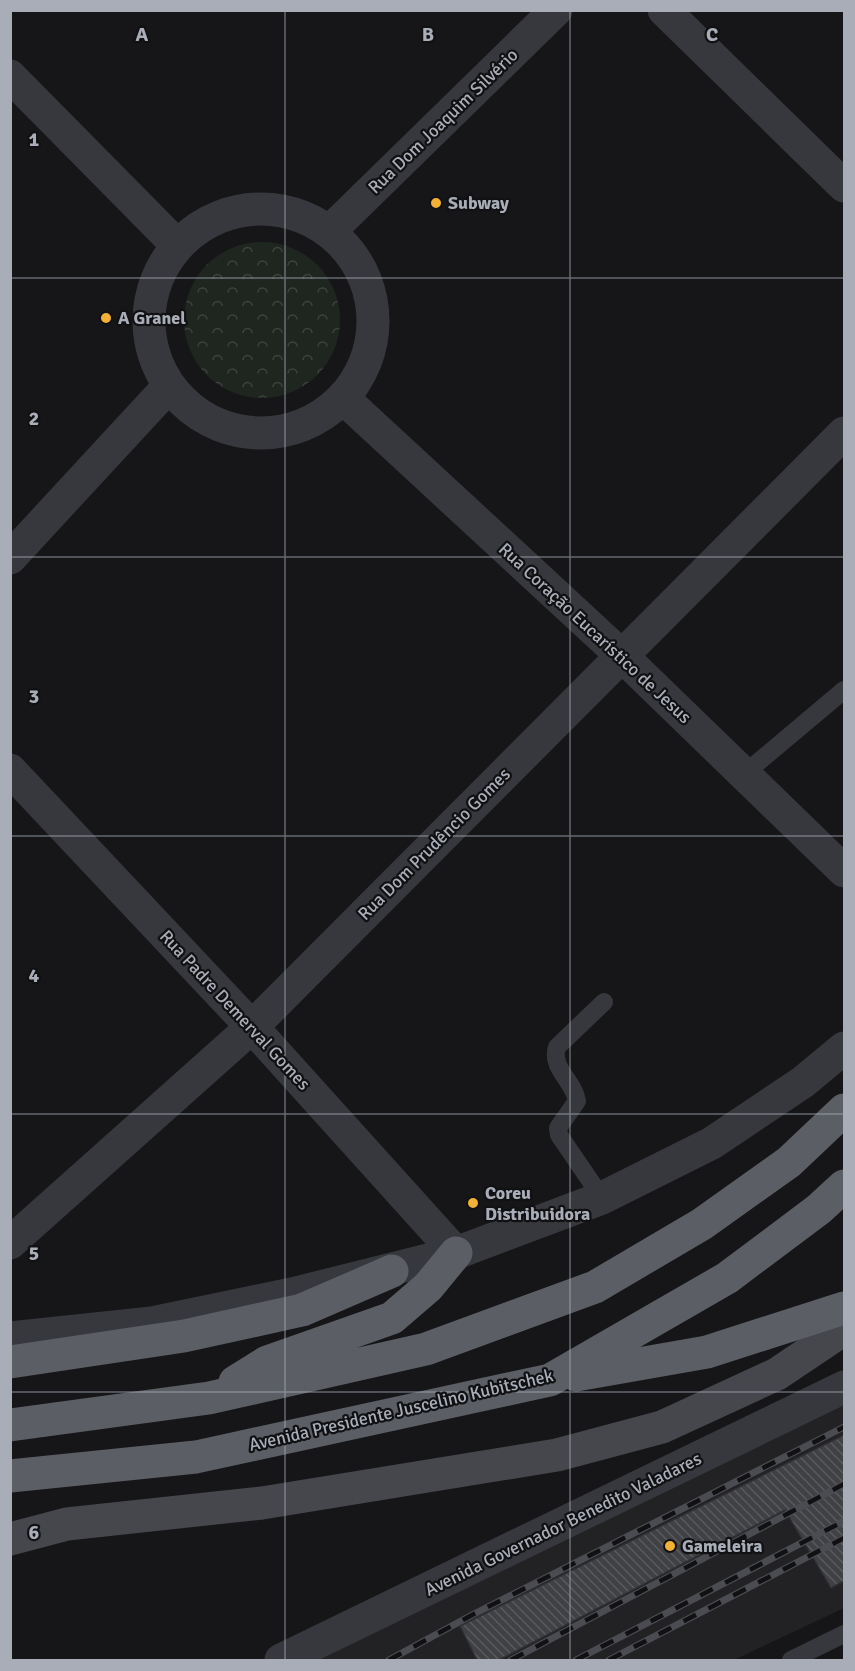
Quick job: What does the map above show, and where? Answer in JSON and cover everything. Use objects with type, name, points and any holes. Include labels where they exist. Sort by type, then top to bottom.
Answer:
[{"type":"highway","points":[[13,1424],[209,1398],[426,1349],[595,1287],[702,1224],[789,1162],[844,1110]]},
{"type":"highway","name":"Avenida Presidente Juscelino Kubitschek","points":[[16,1477],[196,1457],[550,1380],[727,1278],[819,1209],[844,1186]]},
{"type":"highway","points":[[209,1398],[267,1362],[392,1318],[428,1287],[456,1253]]},
{"type":"highway","points":[[10,1362],[184,1336],[302,1310],[392,1271]]},
{"type":"highway","points":[[550,1380],[707,1352],[844,1308]]},
{"type":"main road","points":[[10,1539],[67,1524],[262,1503],[557,1455],[662,1428],[777,1374],[844,1329]]},
{"type":"street","name":"Rua Dom Joaquim Silvério","points":[[330,231],[556,10]]},
{"type":"street","points":[[664,10],[844,186]]},
{"type":"street","points":[[10,76],[177,245]]},
{"type":"street","points":[[268,208],[300,215],[330,231],[356,259],[371,293],[374,331],[365,367],[343,398],[318,418],[287,430],[254,433],[221,426],[192,410],[169,386],[152,352],[148,315],[156,277],[177,245],[203,224],[234,211],[268,208]]},
{"type":"street","points":[[10,558],[169,386]]},
{"type":"street","name":"Rua Coração Eucarístico de Jesus","points":[[343,398],[621,655],[844,871]]},
{"type":"street","name":"Rua Dom Prudêncio Gomes","points":[[10,1243],[252,1027],[844,433]]},
{"type":"street","name":"Rua Padre Demerval Gomes","points":[[10,770],[252,1027],[456,1253]]},
{"type":"street","points":[[10,1338],[152,1323],[392,1271],[456,1253],[602,1198],[711,1143],[803,1082],[844,1048]]},
{"type":"street","name":"Avenida Governador Benedito Valadares","points":[[281,1660],[844,1387]]},
{"type":"lane","points":[[744,774],[844,690]]},
{"type":"lane","points":[[602,1198],[559,1135],[558,1128],[577,1101],[576,1092],[557,1065],[555,1055],[557,1047],[604,1002]]},
{"type":"lane","points":[[791,1660],[844,1634]]},
{"type":"shaded area","points":[[844,1378],[844,1608],[734,1660],[289,1660]]},
{"type":"green space","points":[[262,242],[292,248],[317,265],[334,290],[340,320],[334,350],[317,375],[292,392],[262,398],[232,392],[207,375],[190,350],[184,320],[190,290],[207,265],[232,248]]},
{"type":"building","name":"Gameleira","points":[[844,1435],[844,1581],[831,1588],[785,1510],[499,1660],[477,1660],[460,1626]]},
{"type":"railway","points":[[389,1660],[472,1615],[844,1427]]},
{"type":"railway","points":[[511,1660],[844,1484]]},
{"type":"railway","points":[[576,1660],[844,1521]]},
{"type":"railway","points":[[609,1660],[844,1538]]},
{"type":"place","name":"Subway","points":[[436,203]]},
{"type":"place","name":"A Granel","points":[[106,318]]},
{"type":"place","name":"Coreu Distribuidora","points":[[473,1203]]},
{"type":"place","name":"Gameleira","points":[[670,1546]]}]
